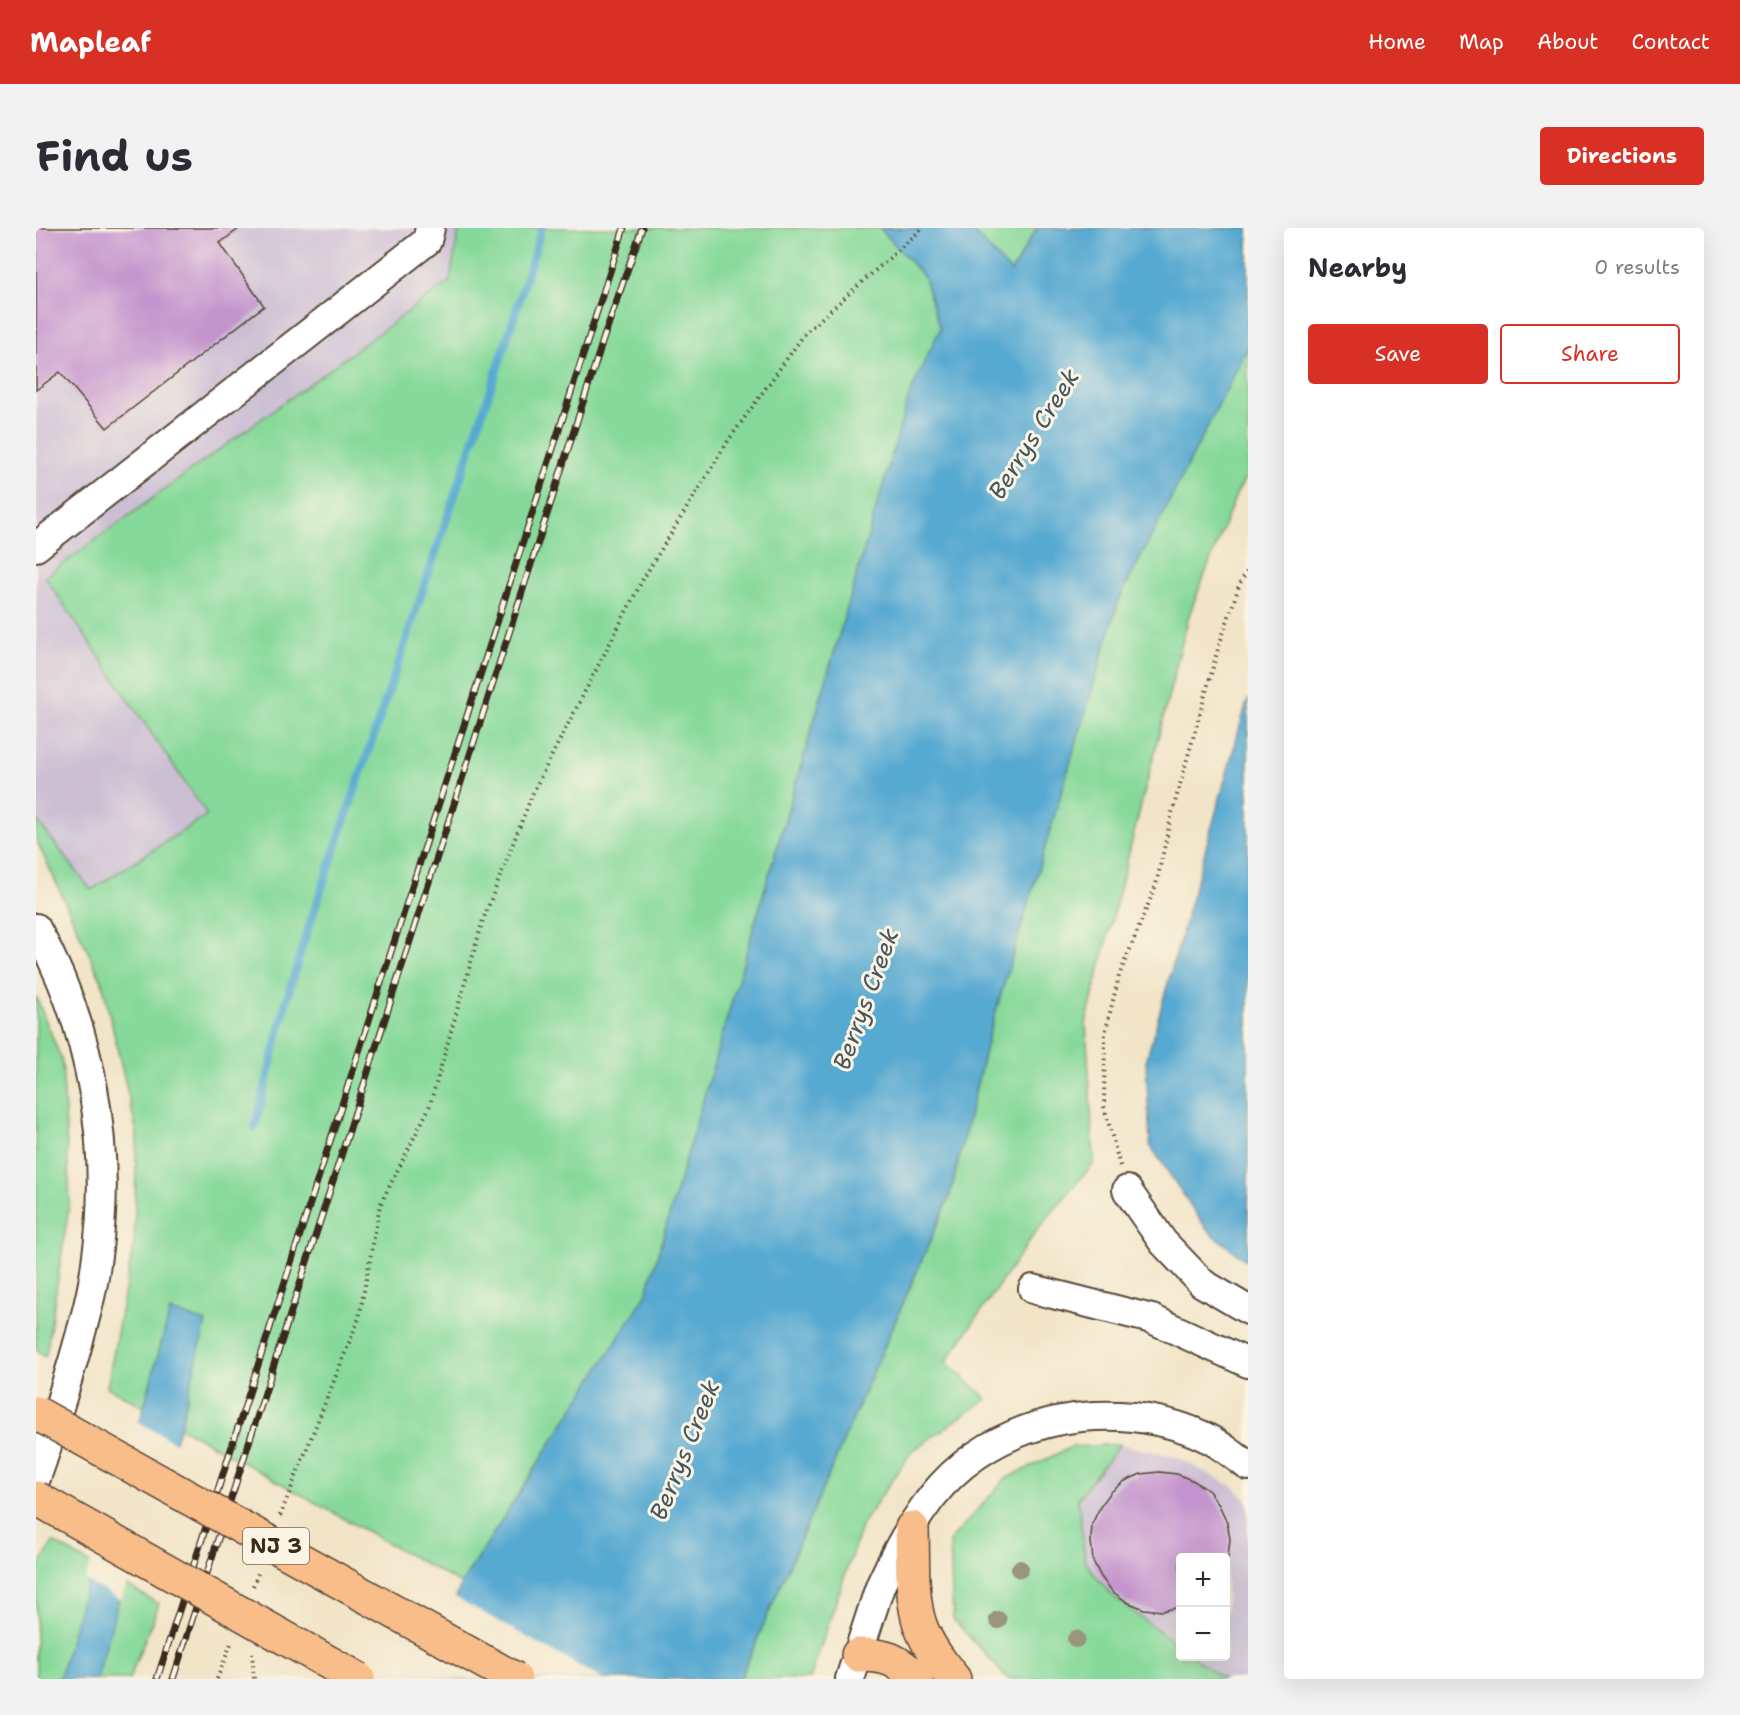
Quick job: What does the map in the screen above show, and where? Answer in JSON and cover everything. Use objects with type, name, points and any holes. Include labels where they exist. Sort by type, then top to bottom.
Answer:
[{"type":"highway","name":"NJ 3","points":[[36,1413],[515,1679]]},
{"type":"highway","points":[[36,1498],[358,1679]]},
{"type":"highway","points":[[912,1528],[915,1596],[919,1619],[932,1650],[954,1679]]},
{"type":"highway","points":[[854,1667],[883,1656],[899,1663],[916,1679]]},
{"type":"street","points":[[36,547],[428,241],[430,228]]},
{"type":"street","points":[[36,928],[68,999],[84,1050],[96,1103],[100,1137],[102,1201],[97,1263],[90,1296],[67,1380],[36,1478]]},
{"type":"street","points":[[1127,1190],[1163,1242],[1202,1283],[1248,1310]]},
{"type":"street","points":[[1033,1289],[1152,1319],[1248,1363]]},
{"type":"street","points":[[854,1667],[882,1581],[912,1528],[936,1492],[967,1462],[1006,1437],[1027,1428],[1061,1420],[1119,1416],[1165,1423],[1210,1440],[1248,1466]]},
{"type":"path","points":[[277,1523],[359,1318],[380,1205],[429,1108],[483,920],[534,790],[644,579],[730,438],[806,332],[923,228]]},
{"type":"path","points":[[1127,1190],[1104,1106],[1105,1033],[1119,976],[1156,885],[1172,813],[1218,649],[1240,584],[1248,569]]},
{"type":"path","points":[[253,1587],[261,1566]]},
{"type":"shaded area","points":[[36,228],[459,228],[450,281],[45,577],[208,815],[90,891],[36,819]]},
{"type":"shaded area","points":[[1120,1444],[1176,1457],[1234,1487],[1248,1502],[1248,1679],[1223,1679],[1198,1661],[1230,1661],[1230,1553],[1176,1553],[1176,1644],[1110,1594],[1085,1562],[1078,1498]]},
{"type":"green space","points":[[459,228],[880,228],[924,277],[940,329],[910,393],[646,1295],[461,1584],[180,1427],[206,1322],[170,1311],[144,1407],[107,1387],[134,1242],[137,1133],[102,982],[36,839],[36,819],[91,890],[207,815],[45,577],[450,281]]},
{"type":"green space","points":[[970,228],[1037,228],[1011,272]]},
{"type":"green space","points":[[1248,347],[1248,473],[1237,492],[1189,615],[1086,1023],[1094,1163],[1037,1230],[946,1362],[987,1399],[912,1451],[862,1524],[810,1679],[740,1679],[950,1195],[989,1034],[1119,600]]},
{"type":"green space","points":[[36,996],[62,1061],[70,1200],[46,1356],[36,1350]]},
{"type":"green space","points":[[1120,1444],[1078,1498],[1085,1562],[1110,1594],[1176,1644],[1176,1661],[1198,1661],[1223,1679],[1008,1679],[953,1619],[950,1541],[1005,1479],[1071,1447]]},
{"type":"green space","points":[[53,1542],[159,1604],[129,1679],[36,1679],[36,1572]]},
{"type":"water","name":"Berrys Creek","points":[[880,228],[970,228],[1011,272],[1037,228],[1248,228],[1248,347],[1119,600],[989,1034],[950,1195],[740,1679],[425,1679],[461,1584],[646,1295],[910,393],[940,329],[924,277]]},
{"type":"water","points":[[1248,698],[1248,1262],[1207,1230],[1150,1145],[1146,1061]]},
{"type":"water","points":[[170,1311],[206,1322],[180,1427],[117,1605],[97,1679],[59,1679],[85,1590],[141,1418]]},
{"type":"pier","points":[[137,1421],[177,1444],[121,1600],[85,1580]]},
{"type":"pier","points":[[453,1596],[602,1679],[422,1679]]},
{"type":"building","points":[[36,228],[240,228],[220,243],[264,306],[107,428],[60,372],[36,390]]},
{"type":"building","points":[[1159,1472],[1177,1474],[1209,1491],[1227,1522],[1230,1539],[1229,1553],[1176,1553],[1176,1608],[1162,1611],[1144,1609],[1127,1602],[1112,1591],[1101,1577],[1093,1561],[1092,1524],[1100,1507],[1111,1492],[1125,1481],[1141,1474]]},
{"type":"waterway","points":[[255,1127],[288,995],[305,938],[501,358],[542,228]]},
{"type":"railway","points":[[157,1679],[624,228]]},
{"type":"railway","points":[[173,1679],[604,337],[642,228]]}]
